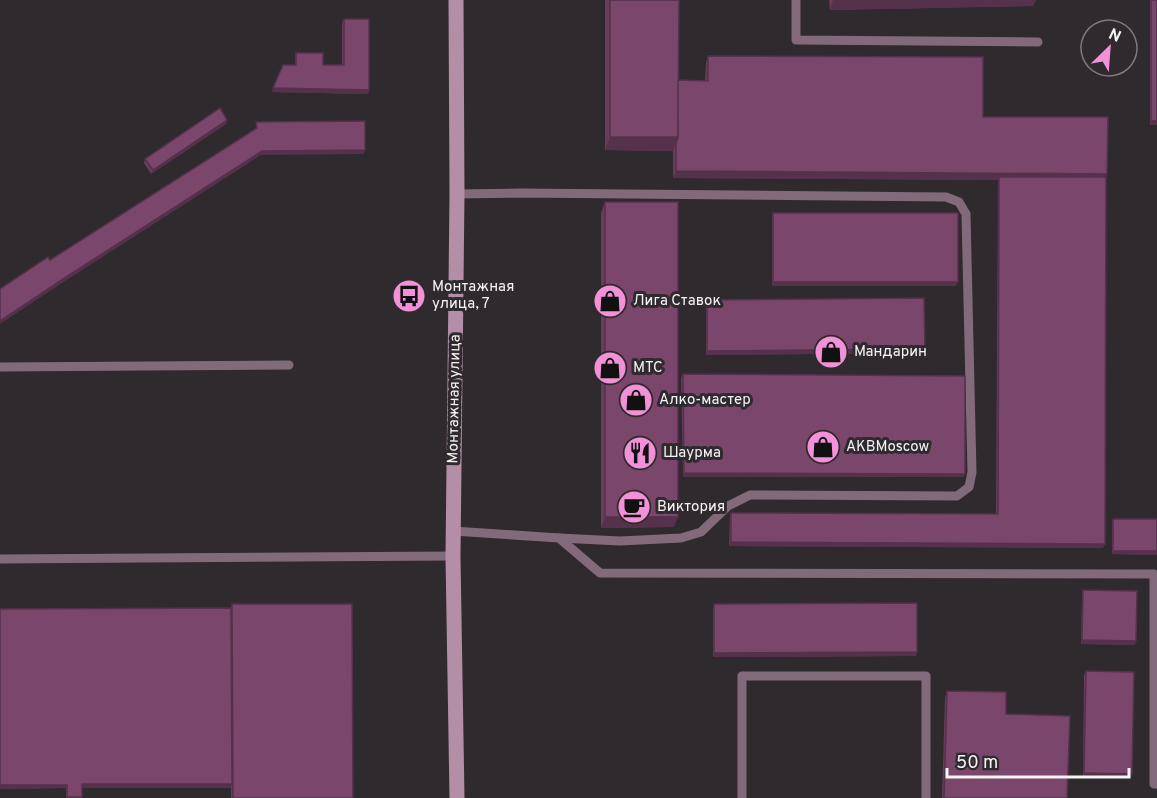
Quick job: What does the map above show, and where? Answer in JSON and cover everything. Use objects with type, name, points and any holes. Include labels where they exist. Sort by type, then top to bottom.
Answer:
[{"type":"street","name":"Монтажная улица","points":[[456,0],[457,194],[453,556],[457,798]]},
{"type":"lane","points":[[796,0],[796,40],[1038,42]]},
{"type":"lane","points":[[453,531],[620,541],[681,538],[701,532],[728,506],[750,495],[957,496],[969,486],[972,472],[966,214],[959,202],[946,197],[457,194]]},
{"type":"lane","points":[[0,367],[289,365]]},
{"type":"lane","points":[[559,538],[600,573],[1154,574],[1154,784],[1157,784]]},
{"type":"lane","points":[[0,559],[453,556]]},
{"type":"lane","points":[[742,798],[742,676],[926,676],[926,798]]},
{"type":"building","points":[[610,0],[679,0],[678,137],[610,137]]},
{"type":"building","points":[[1151,0],[1157,0],[1157,121],[1151,121]]},
{"type":"building","points":[[344,19],[369,19],[369,90],[273,88],[283,65],[296,65],[296,53],[323,53],[323,65],[344,65]]},
{"type":"building","points":[[708,56],[983,57],[983,117],[1108,117],[1107,174],[676,171],[678,80],[708,81]]},
{"type":"building","points":[[220,108],[227,120],[153,170],[145,159]]},
{"type":"building","points":[[365,121],[365,150],[262,151],[0,321],[0,289],[48,257],[50,260],[257,128],[256,122]]},
{"type":"building","points":[[999,177],[1106,177],[1105,544],[731,542],[731,513],[998,514]]},
{"type":"building","points":[[605,202],[678,202],[678,517],[605,517]]},
{"type":"building","points":[[773,213],[958,213],[958,282],[773,282]]},
{"type":"building","points":[[924,298],[925,349],[707,351],[707,300]]},
{"type":"building","points":[[683,374],[965,376],[965,474],[684,473]]},
{"type":"building","points":[[1113,519],[1157,519],[1157,551],[1113,551]]},
{"type":"building","points":[[1083,590],[1137,591],[1136,641],[1082,640]]},
{"type":"building","points":[[917,603],[917,652],[714,653],[714,604]]},
{"type":"building","points":[[232,604],[352,604],[353,798],[233,798]]},
{"type":"building","points":[[231,608],[232,784],[82,784],[82,797],[67,797],[67,785],[0,785],[0,609]]},
{"type":"building","points":[[1086,671],[1134,672],[1132,774],[1084,773]]},
{"type":"building","points":[[947,691],[1006,692],[1006,714],[1070,716],[1067,798],[944,798]]},
{"type":"place","name":"Монтажная улица, 7","points":[[409,296]]},
{"type":"place","name":"Лига Ставок","points":[[610,301]]},
{"type":"place","name":"Мандарин","points":[[831,352]]},
{"type":"place","name":"МТС","points":[[610,368]]},
{"type":"place","name":"Алко-мастер","points":[[636,400]]},
{"type":"place","name":"AKBMoscow","points":[[823,447]]},
{"type":"place","name":"Шаурма","points":[[640,453]]},
{"type":"place","name":"Виктория","points":[[634,507]]}]
